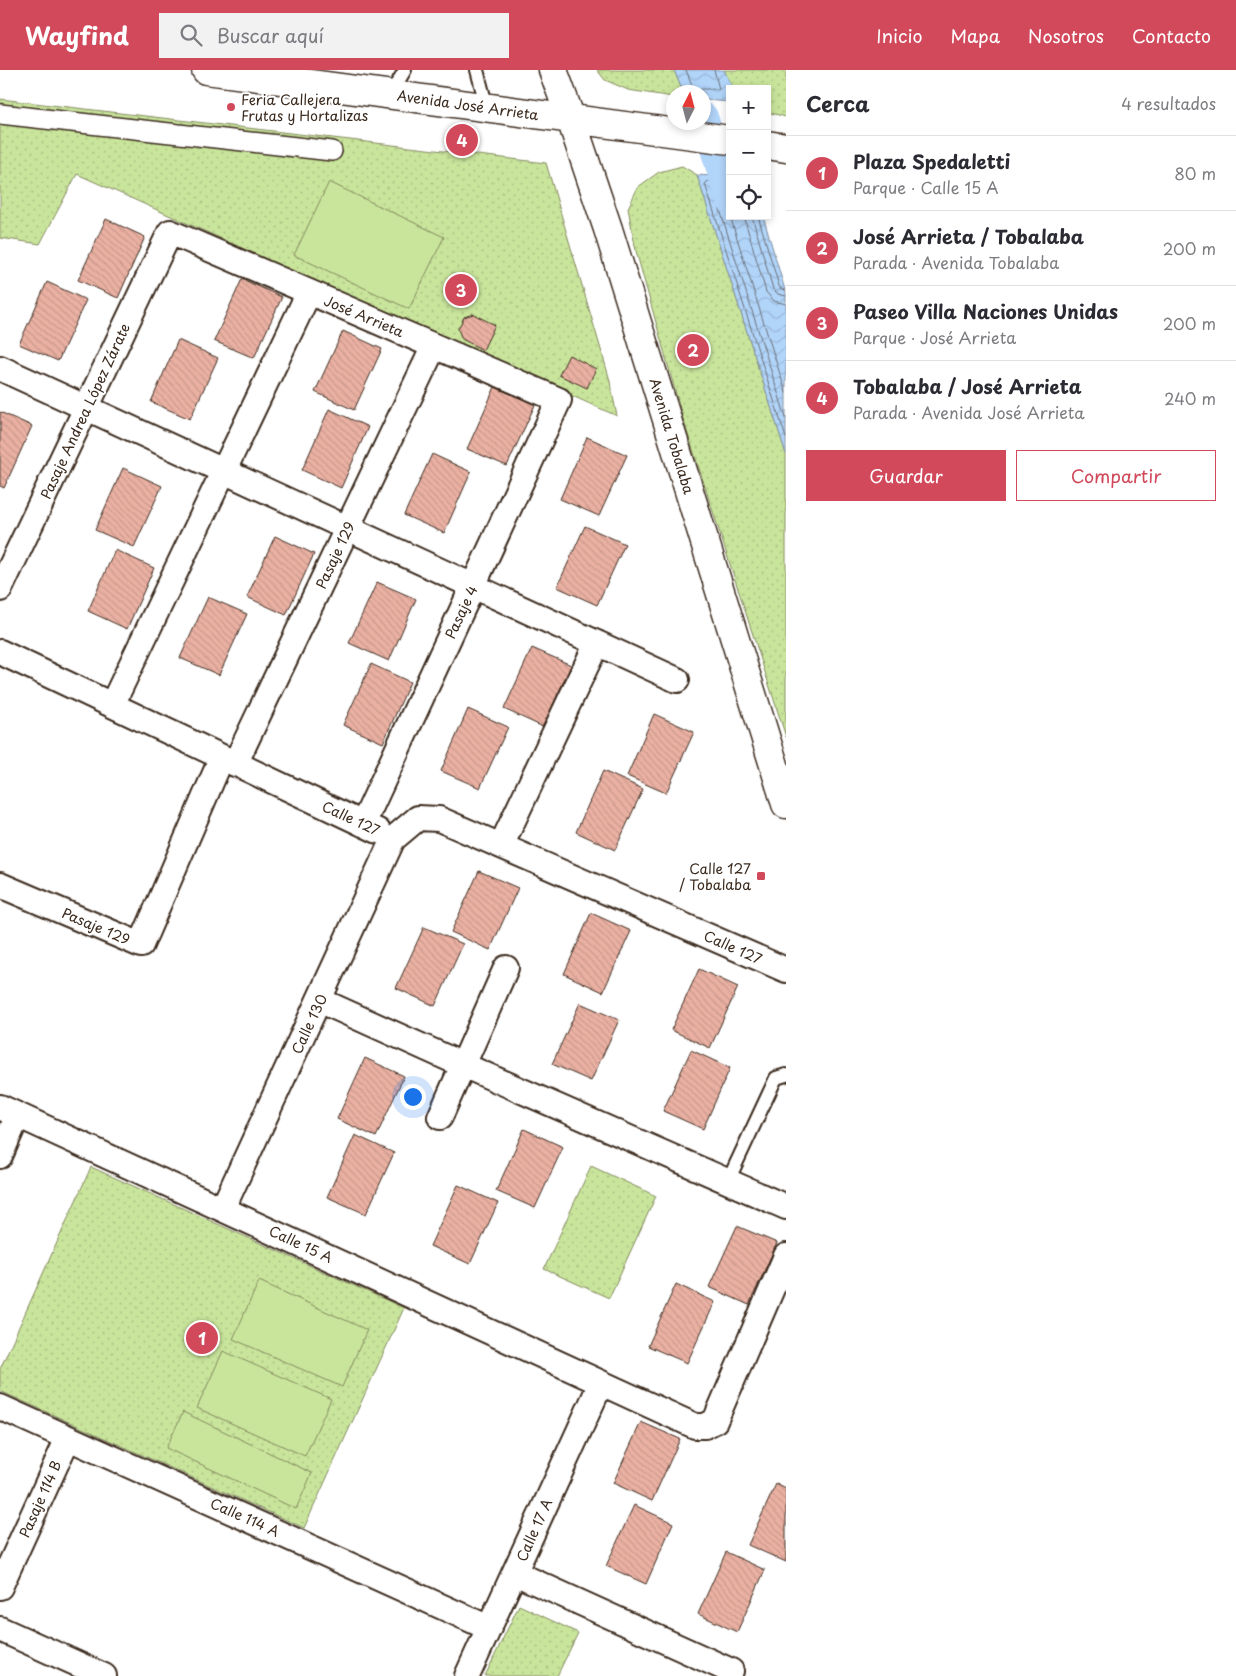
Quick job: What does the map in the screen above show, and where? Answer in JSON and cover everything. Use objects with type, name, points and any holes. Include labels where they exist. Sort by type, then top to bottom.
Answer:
[{"type":"main road","name":"Avenida José Arrieta","points":[[206,70],[726,139]]},
{"type":"main road","name":"Avenida Tobalaba","points":[[553,70],[608,229],[786,804]]},
{"type":"street","points":[[0,114],[332,151]]},
{"type":"street","name":"José Arrieta","points":[[170,232],[558,400]]},
{"type":"street","name":"Pasaje Andrea López Zárate","points":[[0,589],[170,232]]},
{"type":"street","points":[[112,706],[309,292]]},
{"type":"street","name":"Pasaje 129","points":[[0,884],[141,945],[229,761],[348,528],[434,346]]},
{"type":"street","points":[[0,368],[677,680]]},
{"type":"street","name":"Pasaje 4","points":[[363,824],[558,400]]},
{"type":"street","points":[[501,846],[597,643]]},
{"type":"street","name":"Calle 127","points":[[0,652],[393,838],[418,818],[439,819],[786,970]]},
{"type":"street","name":"Calle 130","points":[[223,1208],[393,838]]},
{"type":"street","points":[[440,1118],[506,968]]},
{"type":"street","points":[[319,1000],[786,1207]]},
{"type":"street","points":[[0,1156],[9,1111]]},
{"type":"street","name":"Calle 15 A","points":[[9,1111],[695,1426],[705,1426],[715,1421],[786,1256]]},
{"type":"street","name":"Calle 17 A","points":[[467,1676],[601,1383]]},
{"type":"street","name":"Calle 114 A","points":[[0,1407],[489,1628]]},
{"type":"street","name":"Pasaje 114 B","points":[[0,1587],[68,1438]]},
{"type":"street","points":[[514,1573],[731,1671]]},
{"type":"street","points":[[0,1629],[104,1676]]},
{"type":"lane","points":[[390,94],[405,70]]},
{"type":"lane","points":[[477,70],[487,108]]},
{"type":"lane","points":[[728,1181],[776,1078],[786,1075]]},
{"type":"green space","points":[[597,70],[674,70],[680,85],[666,85],[666,96],[628,90],[605,80]]},
{"type":"green space","points":[[724,70],[786,70],[786,117],[771,113],[771,85],[731,85]]},
{"type":"green space","points":[[0,99],[546,163],[609,377],[617,416],[77,174],[40,244],[0,238]]},
{"type":"green space","points":[[682,166],[697,175],[786,454],[786,737],[683,419],[636,251],[628,208],[638,187],[659,172]]},
{"type":"green space","points":[[329,182],[444,237],[409,309],[294,255]]},
{"type":"green space","points":[[591,1166],[656,1196],[609,1298],[544,1269]]},
{"type":"green space","points":[[91,1167],[404,1308],[304,1528],[0,1391],[0,1369]]},
{"type":"green space","points":[[259,1281],[367,1330],[342,1387],[233,1339]]},
{"type":"green space","points":[[223,1351],[331,1399],[305,1456],[197,1408]]},
{"type":"green space","points":[[183,1412],[312,1473],[296,1509],[166,1448]]},
{"type":"green space","points":[[519,1605],[578,1633],[557,1676],[485,1676]]},
{"type":"water","points":[[674,70],[724,70],[731,85],[726,85],[726,102],[711,101],[711,85],[680,85]]},
{"type":"water","points":[[697,175],[726,177],[726,220],[764,220],[786,293],[786,454]]},
{"type":"building","points":[[106,219],[145,237],[118,298],[78,280]]},
{"type":"building","points":[[242,279],[282,297],[254,358],[214,341]]},
{"type":"building","points":[[47,282],[86,300],[58,361],[19,344]]},
{"type":"building","points":[[473,314],[495,325],[483,350],[462,339],[458,329],[464,317]]},
{"type":"building","points":[[343,331],[382,349],[354,410],[315,392]]},
{"type":"building","points":[[178,340],[218,358],[190,419],[151,402]]},
{"type":"building","points":[[569,355],[596,369],[587,388],[559,375]]},
{"type":"building","points":[[495,387],[535,405],[507,466],[467,449]]},
{"type":"building","points":[[329,409],[368,427],[341,488],[302,470]]},
{"type":"building","points":[[0,412],[32,426],[4,488],[0,486]]},
{"type":"building","points":[[587,437],[627,455],[599,516],[560,499]]},
{"type":"building","points":[[432,454],[471,472],[444,533],[404,515]]},
{"type":"building","points":[[123,468],[162,486],[134,547],[95,530]]},
{"type":"building","points":[[585,526],[625,544],[597,605],[557,587]]},
{"type":"building","points":[[275,536],[314,554],[286,615],[247,597]]},
{"type":"building","points":[[115,550],[154,568],[127,629],[88,611]]},
{"type":"building","points":[[377,582],[416,599],[389,661],[349,643]]},
{"type":"building","points":[[208,597],[247,614],[219,675],[180,658]]},
{"type":"building","points":[[532,648],[571,665],[543,727],[504,709]]},
{"type":"building","points":[[371,664],[410,682],[383,743],[343,725]]},
{"type":"building","points":[[468,709],[508,727],[480,788],[441,771]]},
{"type":"building","points":[[654,714],[694,732],[666,793],[627,776]]},
{"type":"building","points":[[603,771],[643,789],[615,850],[576,832]]},
{"type":"building","points":[[479,871],[518,888],[490,950],[451,932]]},
{"type":"building","points":[[591,913],[631,931],[603,992],[564,974]]},
{"type":"building","points":[[424,927],[463,944],[435,1006],[396,988]]},
{"type":"building","points":[[699,969],[738,987],[710,1048],[671,1030]]},
{"type":"building","points":[[580,1003],[619,1020],[591,1081],[552,1064]]},
{"type":"building","points":[[691,1050],[730,1068],[703,1129],[663,1111]]},
{"type":"building","points":[[365,1058],[404,1076],[376,1137],[337,1119]]},
{"type":"building","points":[[524,1129],[563,1147],[535,1208],[496,1191]]},
{"type":"building","points":[[355,1135],[394,1153],[366,1214],[327,1197]]},
{"type":"building","points":[[458,1185],[498,1203],[470,1264],[430,1246]]},
{"type":"building","points":[[737,1226],[777,1243],[749,1305],[709,1287]]},
{"type":"building","points":[[676,1284],[715,1302],[687,1363],[648,1346]]},
{"type":"building","points":[[641,1422],[680,1439],[652,1501],[613,1483]]},
{"type":"building","points":[[776,1484],[786,1489],[786,1562],[748,1545]]},
{"type":"building","points":[[634,1505],[673,1523],[646,1584],[606,1566]]},
{"type":"building","points":[[726,1552],[765,1570],[737,1632],[698,1614]]},
{"type":"waterway","points":[[708,130],[726,187]]},
{"type":"place","name":"Feria Callejera Frutas y Hortalizas","points":[[231,107]]},
{"type":"place","name":"Tobalaba / José Arrieta","points":[[462,140]]},
{"type":"place","name":"Paseo Villa Naciones Unidas","points":[[461,290]]},
{"type":"place","name":"José Arrieta / Tobalaba","points":[[693,350]]},
{"type":"place","name":"Calle 127 / Tobalaba","points":[[761,876]]},
{"type":"place","name":"Plaza Spedaletti","points":[[202,1338]]}]
